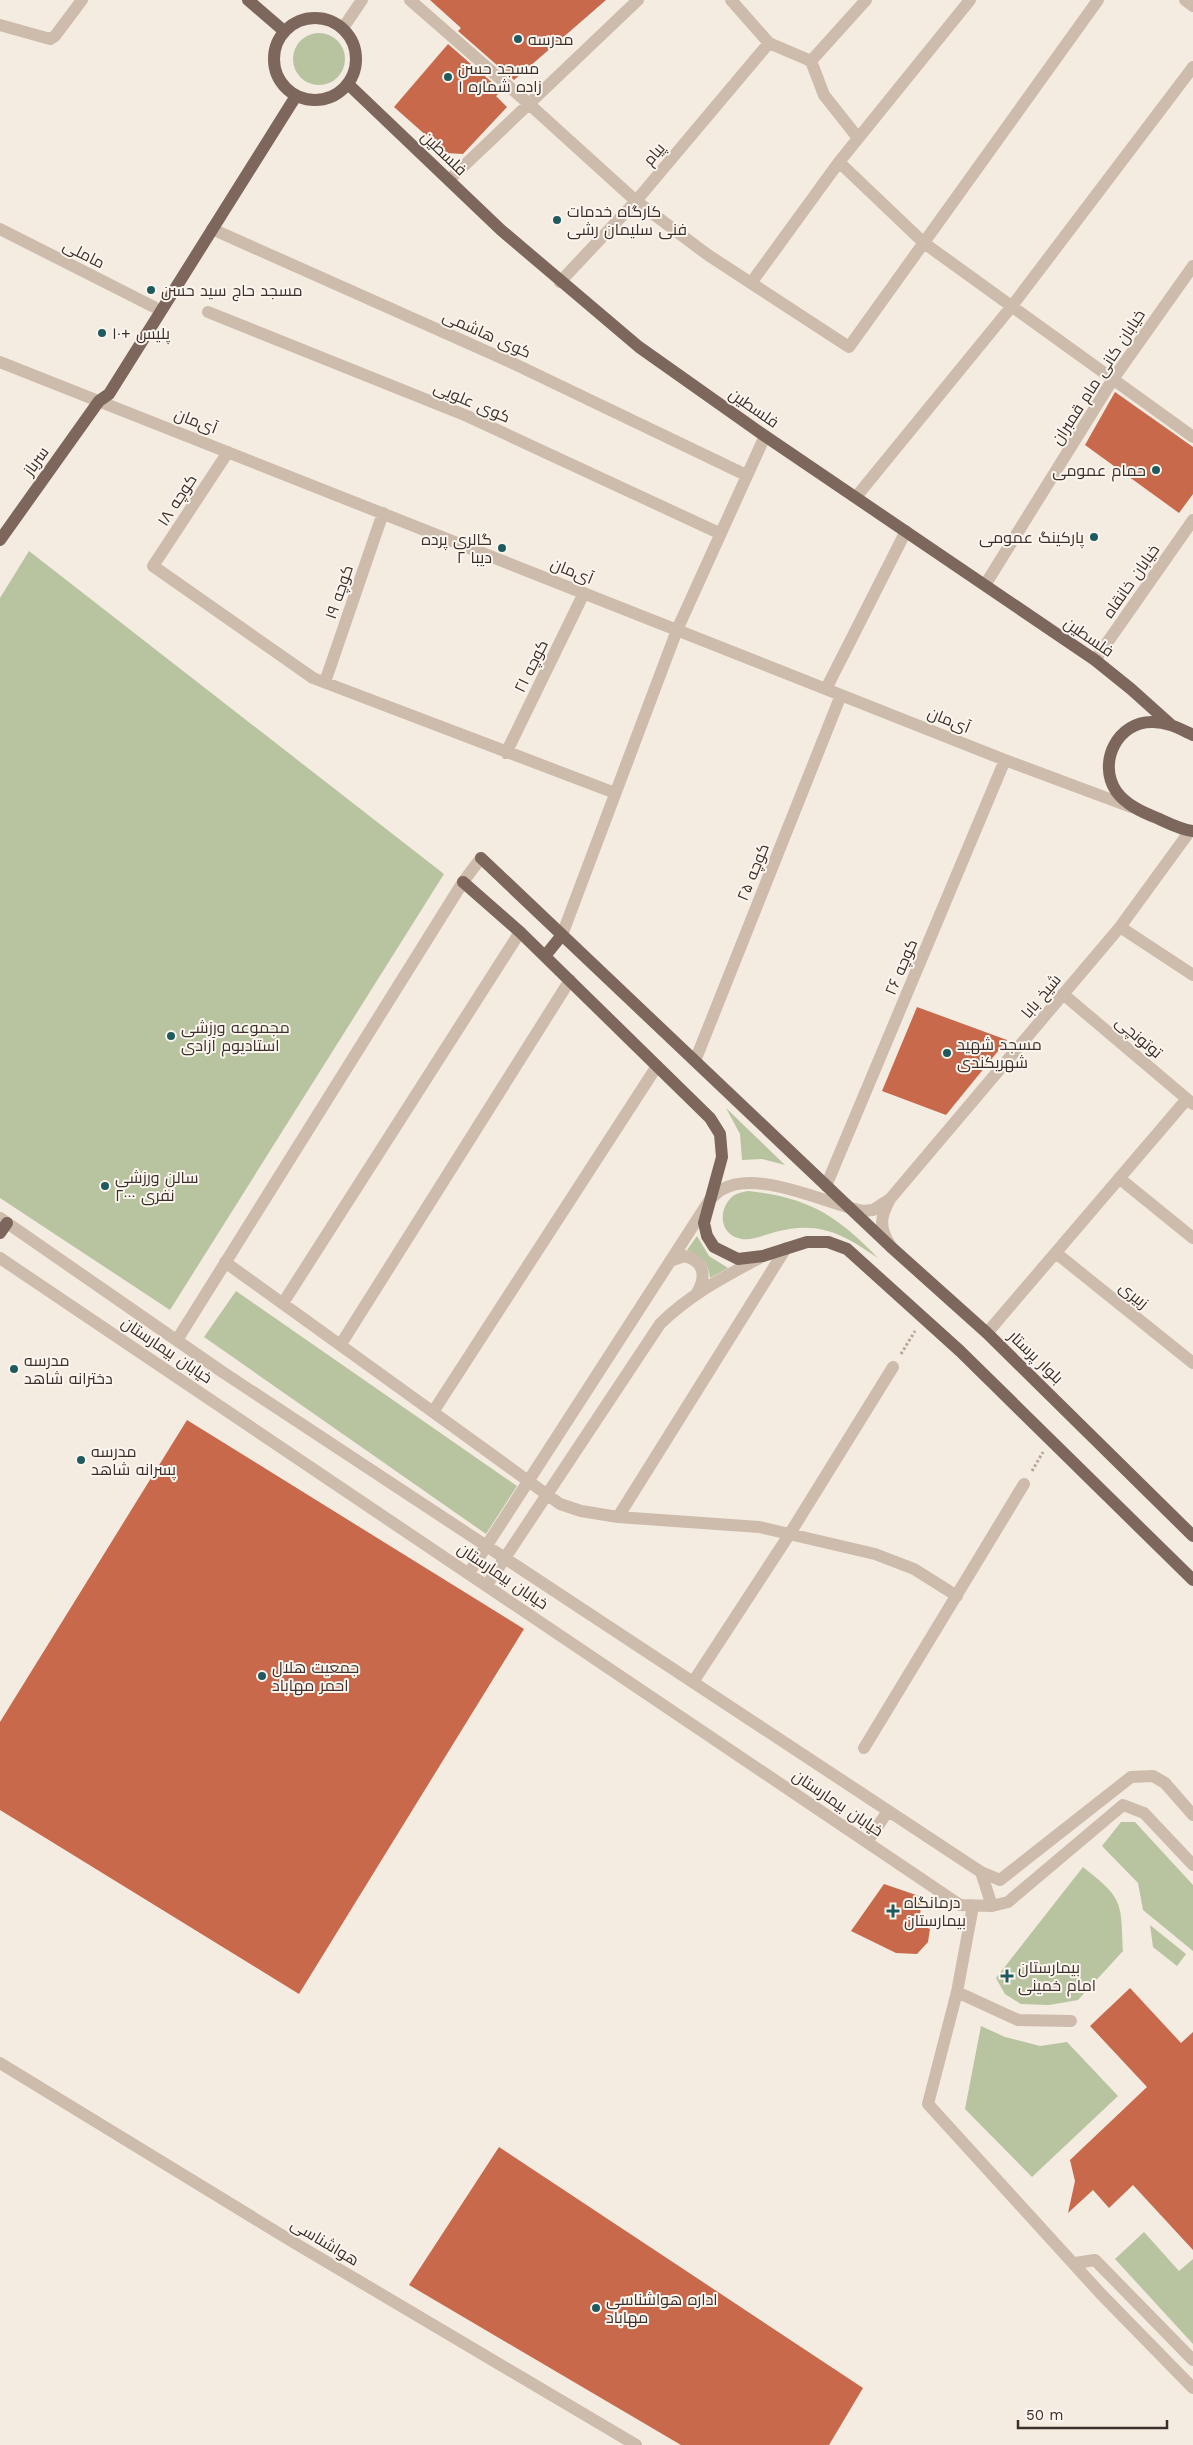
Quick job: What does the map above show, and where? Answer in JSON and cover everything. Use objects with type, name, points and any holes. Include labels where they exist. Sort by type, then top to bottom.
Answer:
[{"type":"main road","points":[[248,0],[284,31]]},
{"type":"main road","points":[[307,18],[333,21],[343,28],[353,44],[357,61],[354,73],[348,84],[339,93],[327,99],[314,100],[293,94],[281,82],[275,70],[274,56],[277,43],[284,31],[294,23],[307,18]]},
{"type":"main road","name":"فلسطین","points":[[348,84],[501,230],[560,282],[639,347],[764,436],[986,584],[1095,660],[1170,724]]},
{"type":"main road","points":[[99,401],[109,394],[212,229],[293,94]]},
{"type":"main road","points":[[99,401],[102,390],[154,307],[293,94]]},
{"type":"main road","name":"سرباز","points":[[0,540],[99,401]]},
{"type":"main road","points":[[1192,831],[1133,808],[1117,791],[1110,778],[1108,764],[1113,747],[1124,732],[1136,724],[1153,722],[1170,724],[1193,735]]},
{"type":"main road","name":"بلوار پرستار","points":[[481,858],[826,1186],[987,1333],[1193,1536]]},
{"type":"main road","points":[[463,882],[520,932],[710,1118],[720,1134],[722,1157],[704,1223],[707,1236],[714,1247],[738,1259],[763,1256],[807,1242],[828,1242],[847,1250],[924,1318],[1193,1580]]},
{"type":"main road","points":[[545,956],[562,935]]},
{"type":"street","points":[[0,25],[50,40],[82,0]]},
{"type":"street","points":[[343,28],[362,0]]},
{"type":"street","points":[[410,0],[636,201],[708,255],[849,347],[1098,0]]},
{"type":"street","points":[[449,180],[638,0]]},
{"type":"street","points":[[731,0],[769,43],[810,61],[824,95],[858,138]]},
{"type":"street","points":[[810,61],[866,0]]},
{"type":"street","points":[[751,283],[838,162],[970,0]]},
{"type":"street","points":[[1185,0],[1193,6]]},
{"type":"street","name":"پیام","points":[[560,282],[636,201],[769,43]]},
{"type":"street","points":[[856,497],[1012,306],[1193,67]]},
{"type":"street","points":[[838,162],[924,243],[1193,437]]},
{"type":"street","name":"ماملی","points":[[0,229],[154,307]]},
{"type":"street","name":"کوی هاشمی","points":[[212,229],[506,360],[746,475]]},
{"type":"street","name":"خیابان کانی مام قمبران","points":[[986,584],[1113,379],[1193,266]]},
{"type":"street","name":"کوی علویی","points":[[208,312],[466,416],[719,533]]},
{"type":"street","name":"آی‌مان","points":[[0,362],[1005,760],[1133,808]]},
{"type":"street","points":[[562,935],[676,630],[764,436]]},
{"type":"street","name":"کوچه ۱۸","points":[[228,452],[153,566],[313,678],[325,682]]},
{"type":"street","name":"کوچه ۱۹","points":[[325,682],[383,513]]},
{"type":"street","name":"خیابان خانقاه","points":[[1095,660],[1193,520]]},
{"type":"street","points":[[826,689],[906,531]]},
{"type":"street","name":"کوچه ۲۱","points":[[506,753],[584,593]]},
{"type":"street","points":[[325,682],[506,753],[615,793]]},
{"type":"street","name":"کوچه ۲۵","points":[[695,1061],[842,695]]},
{"type":"street","name":"کوچه ۲۶","points":[[826,1186],[1005,760]]},
{"type":"street","name":"شیخ بابا","points":[[890,1200],[1120,927],[1192,831]]},
{"type":"street","points":[[177,1340],[463,882],[481,858]]},
{"type":"street","points":[[1120,927],[1193,975]]},
{"type":"street","points":[[283,1303],[520,932]]},
{"type":"street","points":[[341,1344],[570,980]]},
{"type":"street","name":"توتونچی","points":[[1063,994],[1190,1102]]},
{"type":"street","points":[[433,1412],[657,1066]]},
{"type":"street","points":[[987,1333],[1119,1178],[1190,1102]]},
{"type":"street","points":[[1119,1178],[1193,1238]]},
{"type":"street","points":[[469,1573],[711,1198],[723,1188],[734,1185],[760,1184],[863,1211],[873,1210],[890,1200]]},
{"type":"street","points":[[890,1200],[881,1218],[881,1225],[882,1232],[891,1247]]},
{"type":"street","points":[[2,1224],[981,1872],[1000,1880],[1131,1777],[1153,1776],[1165,1783],[1193,1815]]},
{"type":"street","points":[[618,1516],[786,1248]]},
{"type":"street","name":"زبیری","points":[[1056,1253],[1193,1363]]},
{"type":"street","points":[[670,1261],[684,1256],[698,1262],[703,1270],[704,1278],[697,1292]]},
{"type":"street","points":[[487,1585],[545,1494],[654,1331],[678,1306],[697,1292],[763,1256]]},
{"type":"street","name":"خیابان بیمارستان","points":[[0,1258],[960,1905],[992,1906]]},
{"type":"street","points":[[225,1262],[560,1504],[581,1511],[618,1516],[759,1527],[875,1554],[914,1569],[957,1596]]},
{"type":"street","points":[[692,1682],[789,1535],[893,1367]]},
{"type":"street","points":[[864,1748],[1024,1484]]},
{"type":"street","points":[[981,1872],[992,1906],[1008,1902],[1123,1805],[1144,1813],[1193,1865]]},
{"type":"street","points":[[867,1842],[888,1811]]},
{"type":"street","points":[[973,1906],[957,1992],[928,2104],[1075,2263],[1101,2294],[1193,2388]]},
{"type":"street","points":[[957,1992],[1018,2020],[1071,2021]]},
{"type":"street","name":"هواشناسی","points":[[0,2063],[292,2242],[633,2444]]},
{"type":"street","points":[[1075,2263],[1095,2260],[1193,2360]]},
{"type":"path","points":[[893,1367],[924,1318]]},
{"type":"path","points":[[1024,1484],[1050,1440]]},
{"type":"green space","points":[[319,33],[333,37],[341,45],[345,59],[341,73],[333,81],[319,85],[305,81],[297,73],[293,59],[297,45],[305,37]]},
{"type":"green space","name":"مجموعه ورزشی استادیوم آزادی","points":[[29,551],[444,874],[170,1310],[0,1198],[0,598]]},
{"type":"green space","points":[[726,1108],[785,1165],[762,1159],[742,1160],[740,1134]]},
{"type":"green space","points":[[748,1191],[787,1198],[804,1203],[820,1211],[849,1230],[878,1258],[842,1236],[818,1229],[791,1229],[747,1239],[731,1235],[724,1225],[723,1213],[725,1206],[733,1196]]},
{"type":"green space","points":[[697,1236],[709,1256],[728,1268],[710,1278],[708,1268],[703,1260],[687,1250]]},
{"type":"green space","points":[[236,1291],[517,1486],[486,1534],[204,1337]]},
{"type":"green space","points":[[1121,1822],[1135,1822],[1193,1885],[1193,1951],[1143,1910],[1138,1883],[1102,1846]]},
{"type":"green space","points":[[1083,1867],[1106,1886],[1117,1902],[1122,1921],[1123,1951],[1078,2000],[1049,2005],[1021,2004],[1005,1994],[996,1978]]},
{"type":"green space","points":[[1150,1925],[1186,1954],[1177,1966],[1153,1947]]},
{"type":"green space","points":[[981,2026],[1005,2037],[1040,2046],[1067,2042],[1118,2096],[1032,2177],[965,2109]]},
{"type":"green space","points":[[1144,2232],[1179,2271],[1193,2259],[1193,2344],[1115,2259]]},
{"type":"building","name":"مدرسه","points":[[430,0],[606,0],[514,80],[458,31],[461,28]]},
{"type":"building","name":"مسجد حسن زاده شماره ۱","points":[[448,44],[502,91],[496,96],[507,107],[463,154],[446,153],[394,107]]},
{"type":"building","name":"حمام عمومی","points":[[1115,392],[1193,447],[1193,494],[1179,513],[1085,445]]},
{"type":"building","name":"مسجد شهید شهریکندی","points":[[917,1007],[1007,1040],[946,1115],[882,1091]]},
{"type":"building","name":"جمعیت هلال احمر مهاباد","points":[[187,1420],[524,1629],[299,1994],[0,1810],[0,1722]]},
{"type":"building","name":"درمانگاه بیمارستان","points":[[884,1884],[922,1897],[919,1924],[930,1929],[928,1942],[917,1954],[896,1953],[851,1931]]},
{"type":"building","points":[[1130,1988],[1181,2043],[1193,2032],[1193,2250],[1133,2185],[1109,2208],[1093,2190],[1068,2213],[1075,2181],[1070,2160],[1147,2087],[1090,2026]]},
{"type":"building","name":"اداره هواشناسی مهاباد","points":[[499,2147],[863,2388],[829,2445],[681,2445],[409,2285]]},
{"type":"place","name":"مدرسه","points":[[518,39]]},
{"type":"place","name":"مسجد حسن زاده شماره ۱","points":[[448,77]]},
{"type":"place","name":"کارگاه خدمات فنی سلیمان رشی","points":[[557,220]]},
{"type":"place","name":"مسجد حاج سید حسن","points":[[151,290]]},
{"type":"place","name":"پلیس +۱۰","points":[[102,333]]},
{"type":"place","name":"حمام عمومی","points":[[1156,470]]},
{"type":"place","name":"پارکینگ عمومی","points":[[1094,537]]},
{"type":"place","name":"گالری پرده دیبا ۲","points":[[502,548]]},
{"type":"place","name":"مجموعه ورزشی استادیوم آزادی","points":[[171,1036]]},
{"type":"place","name":"مسجد شهید شهریکندی","points":[[947,1053]]},
{"type":"place","name":"سالن ورزشی ۲۰۰۰ نفری","points":[[105,1186]]},
{"type":"place","name":"مدرسه دخترانه شاهد","points":[[14,1369]]},
{"type":"place","name":"مدرسه پسرانه شاهد","points":[[81,1460]]},
{"type":"place","name":"جمعیت هلال احمر مهاباد","points":[[262,1676]]},
{"type":"place","name":"درمانگاه بیمارستان","points":[[893,1911]]},
{"type":"place","name":"بیمارستان امام خمینی","points":[[1007,1976]]},
{"type":"place","name":"اداره هواشناسی مهاباد","points":[[596,2308]]}]
